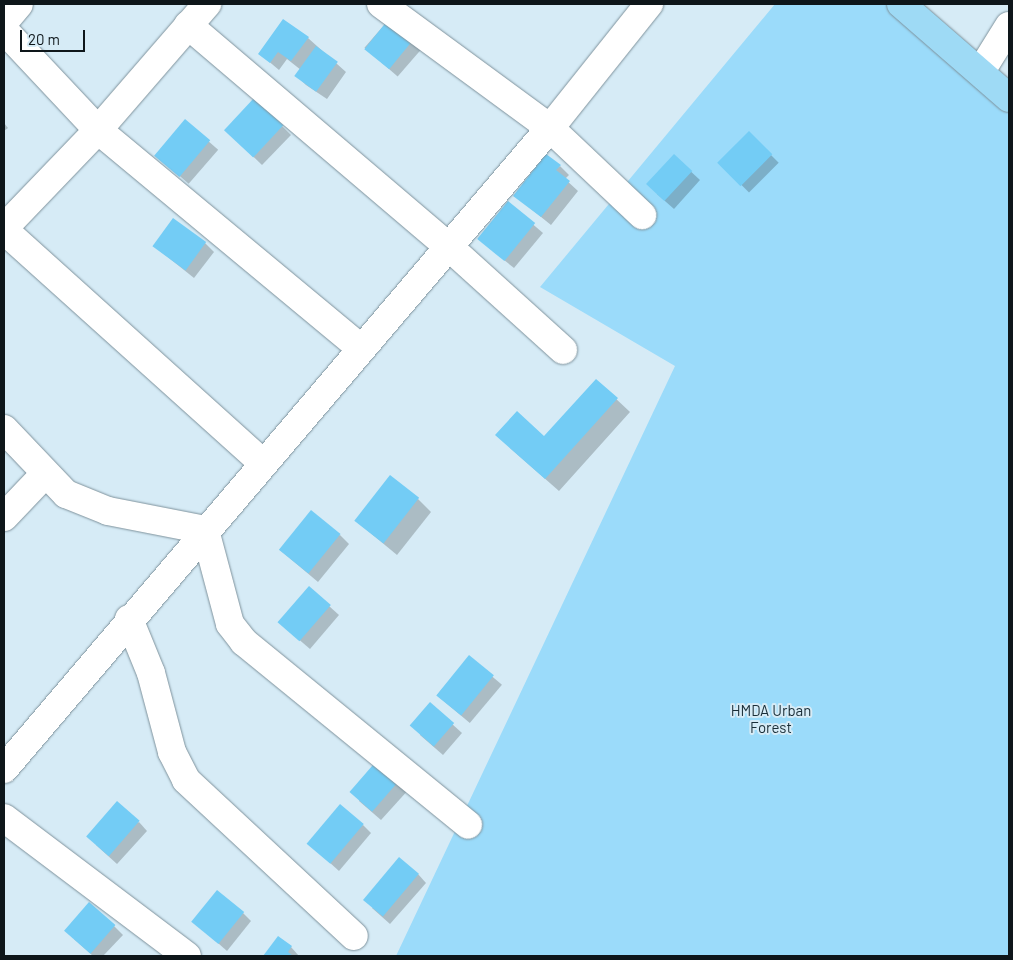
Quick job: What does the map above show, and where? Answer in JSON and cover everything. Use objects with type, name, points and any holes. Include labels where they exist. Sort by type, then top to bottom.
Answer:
[{"type":"main road","points":[[901,4],[981,71],[1009,98]]},
{"type":"street","points":[[4,22],[19,4]]},
{"type":"street","points":[[207,4],[98,130],[4,229],[263,463]]},
{"type":"street","points":[[381,4],[550,128],[642,215]]},
{"type":"street","points":[[4,769],[128,618],[550,128],[649,4]]},
{"type":"street","points":[[188,25],[448,246],[563,350]]},
{"type":"street","points":[[981,71],[1009,26]]},
{"type":"street","points":[[4,30],[98,130],[361,348]]},
{"type":"street","points":[[4,429],[66,494],[108,511],[205,530]]},
{"type":"street","points":[[4,517],[45,474]]},
{"type":"street","points":[[205,530],[230,624],[244,642],[468,825]]},
{"type":"street","points":[[128,618],[151,673],[172,752],[186,780],[354,936]]},
{"type":"street","points":[[4,818],[187,956]]},
{"type":"green space","name":"HMDA Urban Forest","points":[[775,4],[897,4],[1009,104],[1009,956],[396,956],[675,366],[540,287]]},
{"type":"building","points":[[392,15],[417,35],[389,69],[364,49]]},
{"type":"building","points":[[283,19],[309,37],[291,61],[278,52],[270,63],[258,54]]},
{"type":"building","points":[[316,46],[338,62],[316,92],[294,76]]},
{"type":"building","points":[[254,98],[283,125],[253,157],[224,130]]},
{"type":"building","points":[[185,119],[210,140],[179,177],[154,156]]},
{"type":"building","points":[[749,131],[772,154],[741,186],[717,163]]},
{"type":"building","points":[[546,154],[561,165],[556,170],[570,181],[541,217],[513,196]]},
{"type":"building","points":[[674,154],[692,171],[664,201],[646,184]]},
{"type":"building","points":[[508,201],[535,223],[504,261],[477,239]]},
{"type":"building","points":[[173,218],[206,242],[186,270],[152,246]]},
{"type":"building","points":[[596,379],[618,398],[545,479],[495,435],[517,411],[544,436]]},
{"type":"building","points":[[390,475],[419,498],[383,543],[354,521]]},
{"type":"building","points":[[311,510],[341,534],[308,574],[279,550]]},
{"type":"building","points":[[309,586],[331,605],[299,641],[278,622]]},
{"type":"building","points":[[469,655],[494,675],[461,716],[436,695]]},
{"type":"building","points":[[430,702],[454,723],[434,746],[410,725]]},
{"type":"building","points":[[379,758],[402,778],[372,812],[349,792]]},
{"type":"building","points":[[117,801],[140,821],[109,856],[86,836]]},
{"type":"building","points":[[340,804],[364,824],[330,864],[307,844]]},
{"type":"building","points":[[399,857],[419,874],[383,917],[363,900]]},
{"type":"building","points":[[217,890],[244,912],[218,944],[191,922]]},
{"type":"building","points":[[89,902],[115,925],[90,954],[64,931]]},
{"type":"building","points":[[278,936],[292,946],[288,952],[293,956],[263,956]]}]
